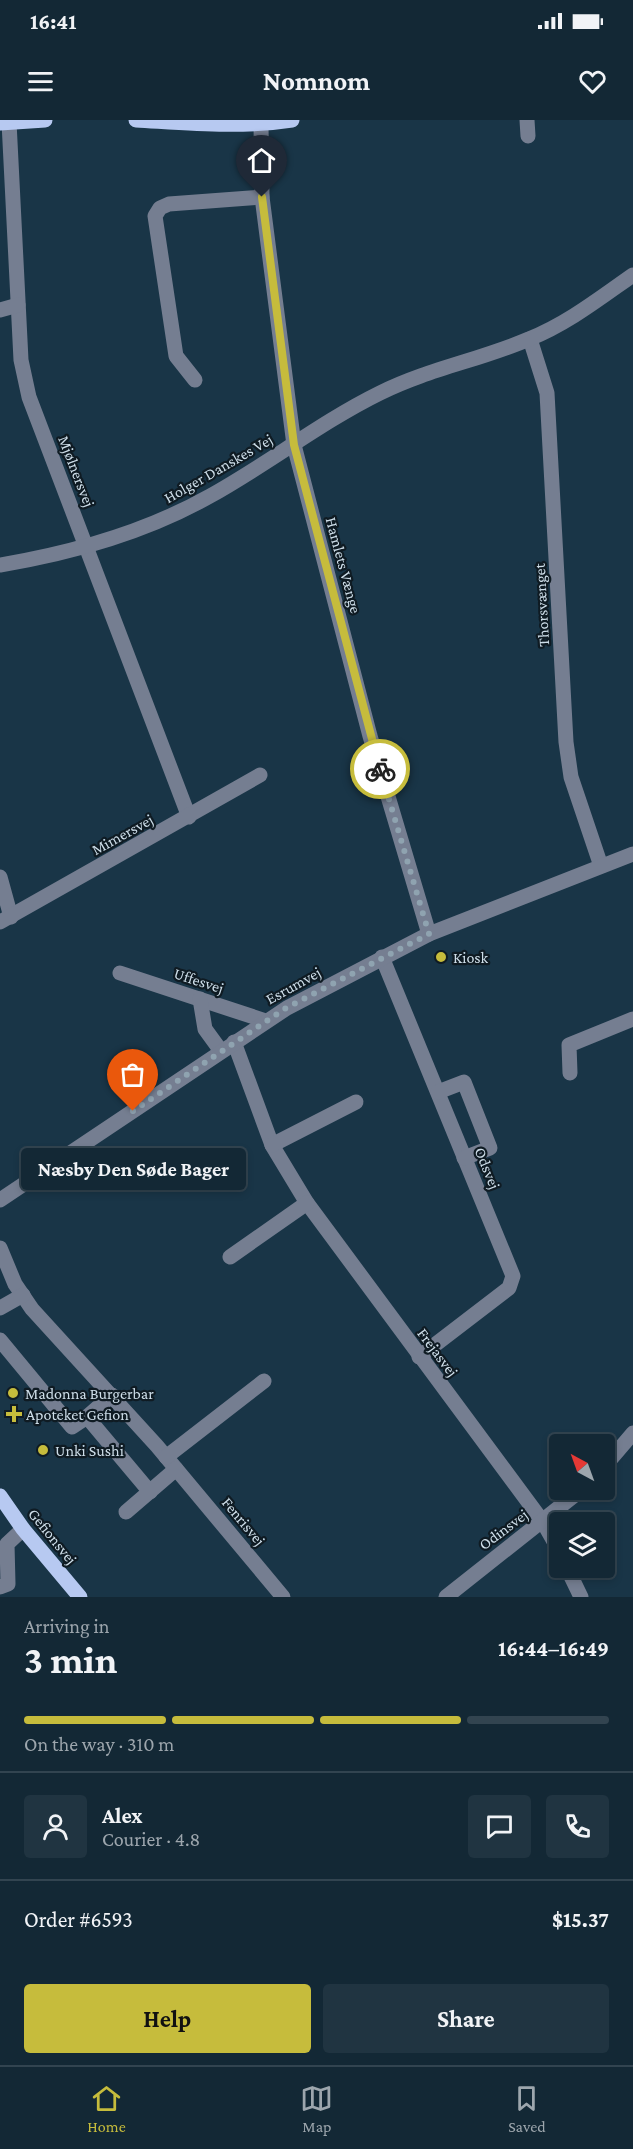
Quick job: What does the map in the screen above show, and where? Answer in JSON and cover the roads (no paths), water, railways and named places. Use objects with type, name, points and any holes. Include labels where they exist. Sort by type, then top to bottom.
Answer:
[{"type":"main road","points":[[4,122],[45,120]]},
{"type":"main road","points":[[136,120],[220,125],[261,125],[292,120]]},
{"type":"main road","name":"Gefionsvej","points":[[0,1496],[23,1529],[80,1597]]},
{"type":"street","points":[[527,120],[528,136]]},
{"type":"street","name":"Mjølnersvej","points":[[4,122],[21,360],[29,397],[189,817]]},
{"type":"street","name":"Hamlets Vænge","points":[[261,125],[262,197],[294,445],[370,736],[429,934]]},
{"type":"street","points":[[195,380],[176,356],[155,216],[160,208],[169,204],[262,197]]},
{"type":"street","name":"Holger Danskes Vej","points":[[0,565],[86,546],[168,517],[210,496],[352,408],[405,381],[530,339],[561,323],[633,275]]},
{"type":"street","points":[[0,310],[18,305]]},
{"type":"street","name":"Thorsvænget","points":[[530,339],[547,393],[569,765],[601,866]]},
{"type":"street","name":"Mimersvej","points":[[5,919],[260,775]]},
{"type":"street","name":"Esrumvej","points":[[0,1200],[286,1008],[429,934],[633,854]]},
{"type":"street","points":[[0,877],[5,919]]},
{"type":"street","name":"Odsvej","points":[[382,957],[513,1276],[509,1288],[419,1357]]},
{"type":"street","name":"Uffesvej","points":[[120,973],[266,1021]]},
{"type":"street","name":"Frejasvej","points":[[200,999],[205,1029],[227,1046],[272,1145],[307,1203],[549,1533]]},
{"type":"street","points":[[570,1074],[569,1045],[633,1019]]},
{"type":"street","points":[[438,1092],[464,1082],[490,1148],[464,1158]]},
{"type":"street","points":[[272,1145],[356,1102]]},
{"type":"street","points":[[230,1257],[307,1203]]},
{"type":"street","name":"Fenrisvej","points":[[0,1248],[15,1284],[54,1335],[112,1395],[283,1597]]},
{"type":"street","points":[[0,1308],[23,1295]]},
{"type":"street","points":[[0,1340],[72,1428],[112,1395]]},
{"type":"street","points":[[166,1457],[264,1381]]},
{"type":"street","points":[[87,1417],[150,1492]]},
{"type":"street","points":[[615,1455],[633,1433]]},
{"type":"street","points":[[126,1512],[176,1469]]},
{"type":"street","name":"Odinsvej","points":[[446,1597],[569,1500]]},
{"type":"street","points":[[0,1587],[8,1584],[7,1544],[23,1529]]},
{"type":"street","points":[[572,1578],[581,1597]]},
{"type":"place","name":"Kiosk","points":[[441,957]]},
{"type":"place","name":"Næsby Den Søde Bager","points":[[133,1111]]},
{"type":"place","name":"Madonna Burgerbar","points":[[13,1393]]},
{"type":"place","name":"Apoteket Gefion","points":[[14,1414]]},
{"type":"place","name":"Unki Sushi","points":[[43,1450]]}]
